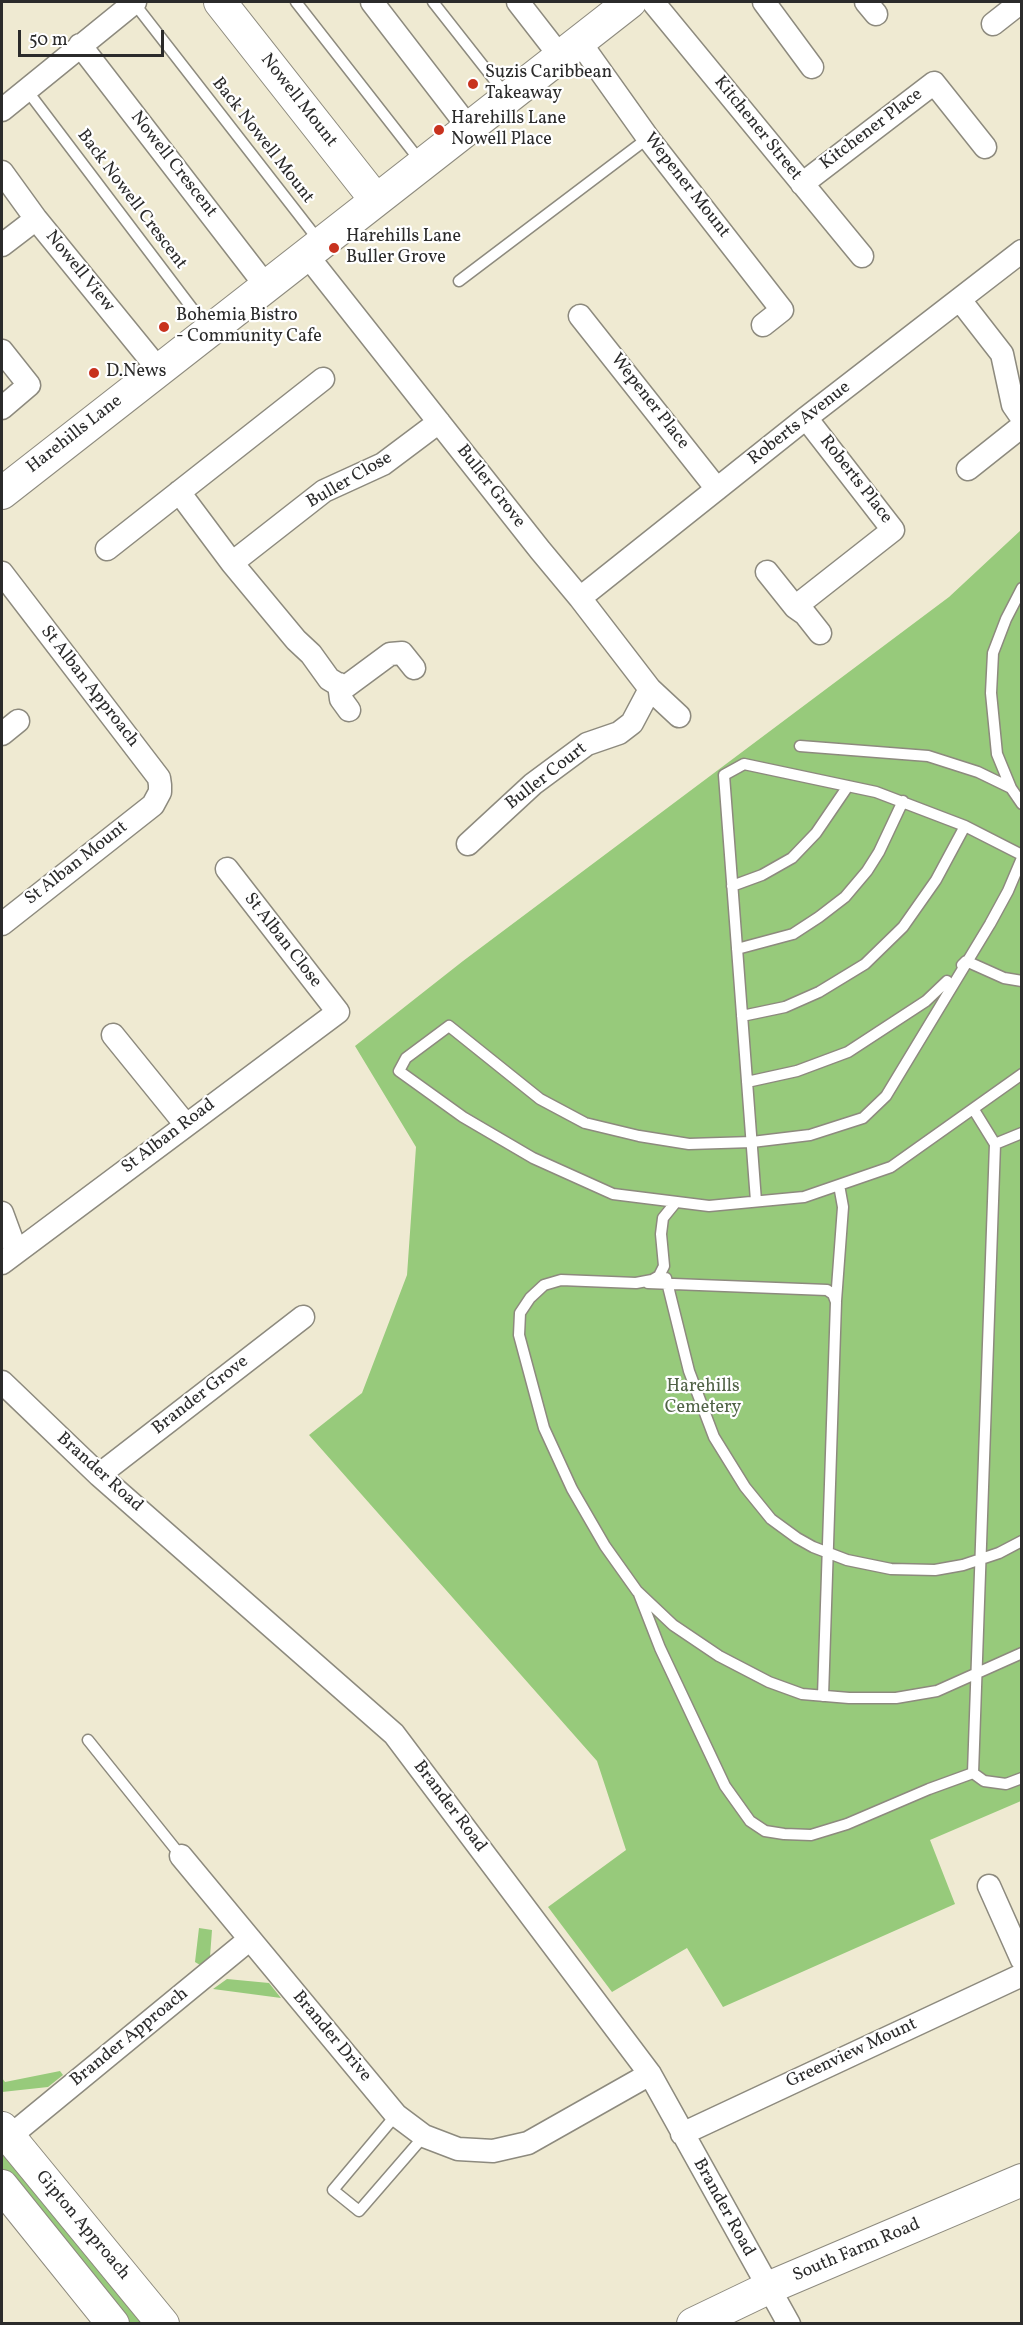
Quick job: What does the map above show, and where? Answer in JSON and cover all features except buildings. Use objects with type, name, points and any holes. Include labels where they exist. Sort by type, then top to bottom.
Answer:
[{"type":"street","points":[[2,110],[134,2]]},
{"type":"street","name":"Nowell Mount","points":[[220,2],[376,200]]},
{"type":"street","points":[[372,2],[469,128]]},
{"type":"street","name":"Wepener Mount","points":[[518,2],[569,49],[648,138],[782,310],[763,325]]},
{"type":"street","name":"Kitchener Street","points":[[653,2],[862,256]]},
{"type":"street","points":[[764,2],[812,67]]},
{"type":"street","points":[[993,24],[1021,2]]},
{"type":"street","name":"Harehills Lane","points":[[2,493],[469,128],[569,49],[621,4]]},
{"type":"street","name":"Nowell Crescent","points":[[80,45],[266,286]]},
{"type":"street","name":"Kitchener Place","points":[[802,184],[934,83],[985,147]]},
{"type":"street","name":"Nowell View","points":[[2,172],[36,219],[159,370]]},
{"type":"street","points":[[2,244],[36,219]]},
{"type":"street","name":"Buller Grove","points":[[314,249],[439,422],[650,689],[679,716]]},
{"type":"street","name":"Roberts Avenue","points":[[580,598],[806,418],[1022,251]]},
{"type":"street","points":[[960,300],[1002,354],[1012,405],[1022,418]]},
{"type":"street","name":"Wepener Place","points":[[580,316],[717,489]]},
{"type":"street","points":[[2,351],[29,385],[2,408]]},
{"type":"street","points":[[107,549],[323,379]]},
{"type":"street","name":"Roberts Place","points":[[795,607],[893,530],[806,418]]},
{"type":"street","name":"Buller Close","points":[[232,563],[324,491],[382,464],[439,422]]},
{"type":"street","points":[[968,469],[1022,426]]},
{"type":"street","points":[[179,492],[232,563],[329,678],[344,688],[390,654],[402,653],[414,668]]},
{"type":"street","points":[[767,572],[795,607],[805,614],[820,633]]},
{"type":"street","name":"St Alban Approach","points":[[2,573],[159,778],[160,792],[153,805]]},
{"type":"street","points":[[339,684],[341,699],[349,710]]},
{"type":"street","name":"Buller Court","points":[[468,844],[533,784],[587,744],[619,733],[632,723],[650,689]]},
{"type":"street","name":"St Alban Mount","points":[[2,924],[153,805]]},
{"type":"street","name":"St Alban Close","points":[[227,869],[338,1012]]},
{"type":"street","name":"St Alban Road","points":[[9,1257],[338,1012]]},
{"type":"street","points":[[113,1035],[186,1125]]},
{"type":"street","points":[[2,1214],[9,1257]]},
{"type":"street","name":"Brander Grove","points":[[99,1475],[303,1317]]},
{"type":"street","name":"Brander Road","points":[[2,1382],[99,1475],[394,1734],[650,2074],[789,2324]]},
{"type":"street","name":"Brander Drive","points":[[181,1856],[396,2115],[424,2136],[458,2149],[493,2151],[528,2143],[650,2074]]},
{"type":"street","points":[[989,1886],[1022,1960]]},
{"type":"street","name":"Brander Approach","points":[[5,2133],[250,1939]]},
{"type":"street","name":"Greenview Mount","points":[[682,2134],[1022,1975]]},
{"type":"street","name":"Gipton Approach","points":[[5,2133],[163,2324]]},
{"type":"street","name":"South Farm Road","points":[[693,2324],[768,2288],[1022,2180]]},
{"type":"street","name":"Gipton Approach","points":[[2,2186],[113,2324]]},
{"type":"lane","name":"Back Nowell Mount","points":[[134,2],[314,249]]},
{"type":"lane","points":[[296,2],[422,164]]},
{"type":"lane","points":[[433,2],[508,97]]},
{"type":"lane","name":"Back Nowell Crescent","points":[[26,89],[209,330]]},
{"type":"lane","points":[[459,281],[648,138]]},
{"type":"lane","points":[[1022,588],[1006,619],[993,653],[991,683],[997,754],[1011,788],[1022,804]]},
{"type":"lane","points":[[800,747],[928,756],[978,772],[1011,788]]},
{"type":"lane","points":[[756,1201],[752,1142],[724,775],[744,764],[876,792],[965,826],[1022,856],[1008,891],[886,1096],[863,1118],[810,1135],[752,1142],[689,1144],[639,1136],[585,1123],[540,1099],[449,1026],[406,1058],[399,1071],[463,1117],[533,1158],[613,1194],[709,1206],[804,1197],[891,1167],[1022,1074]]},
{"type":"lane","points":[[732,886],[762,875],[792,858],[816,832],[848,786]]},
{"type":"lane","points":[[737,949],[793,934],[845,897],[867,871],[879,852],[903,801]]},
{"type":"lane","points":[[742,1016],[785,1007],[819,992],[865,964],[903,927],[936,880],[965,826]]},
{"type":"lane","points":[[966,961],[1004,978],[1022,981]]},
{"type":"lane","points":[[747,1082],[797,1071],[848,1052],[938,991],[966,961]]},
{"type":"lane","points":[[973,1773],[995,1144],[974,1110]]},
{"type":"lane","points":[[995,1144],[1022,1133]]},
{"type":"lane","points":[[823,1696],[836,1302],[843,1207],[839,1185]]},
{"type":"lane","points":[[676,1202],[663,1218],[664,1266],[689,1371],[714,1437],[744,1487],[771,1519],[797,1538],[828,1553],[847,1560],[891,1569],[934,1569],[981,1559],[999,1554],[1022,1541]]},
{"type":"lane","points":[[636,1282],[652,1280],[659,1276],[664,1266]]},
{"type":"lane","points":[[836,1302],[833,1294],[827,1290],[561,1280],[544,1286],[530,1298],[520,1313],[519,1335],[544,1428],[568,1479],[605,1545],[637,1591],[673,1625],[719,1656],[769,1682],[802,1694],[849,1698],[896,1698],[937,1691],[1022,1653]]},
{"type":"lane","points":[[637,1591],[660,1648],[725,1786],[750,1821],[765,1831],[811,1835],[847,1824],[973,1773]]},
{"type":"lane","name":"Brander Drive","points":[[88,1740],[181,1856]]},
{"type":"lane","points":[[973,1773],[984,1780],[1006,1784],[1022,1778]]},
{"type":"lane","points":[[396,2115],[333,2190],[360,2211],[424,2136]]},
{"type":"green space","name":"Harehills Cemetery","points":[[1021,530],[1021,1801],[930,1840],[955,1904],[723,2007],[687,1948],[612,1992],[548,1907],[626,1850],[597,1761],[309,1435],[362,1393],[407,1275],[416,1147],[355,1046],[463,961],[949,597]]},
{"type":"green space","points":[[199,1928],[212,1930],[210,1957],[200,1965],[195,1962]]},
{"type":"green space","points":[[227,1979],[269,1983],[281,1998],[213,1989]]},
{"type":"green space","points":[[60,2071],[63,2075],[48,2087],[2,2092],[2,2078],[5,2082]]},
{"type":"green space","points":[[2,2135],[157,2323],[124,2323],[2,2174]]},
{"type":"place","name":"Suzis Caribbean Takeaway","points":[[473,84]]},
{"type":"place","name":"Harehills Lane Nowell Place","points":[[439,130]]},
{"type":"place","name":"Harehills Lane Buller Grove","points":[[334,248]]},
{"type":"place","name":"Bohemia Bistro - Community Cafe","points":[[164,327]]},
{"type":"place","name":"D.News","points":[[94,373]]}]
